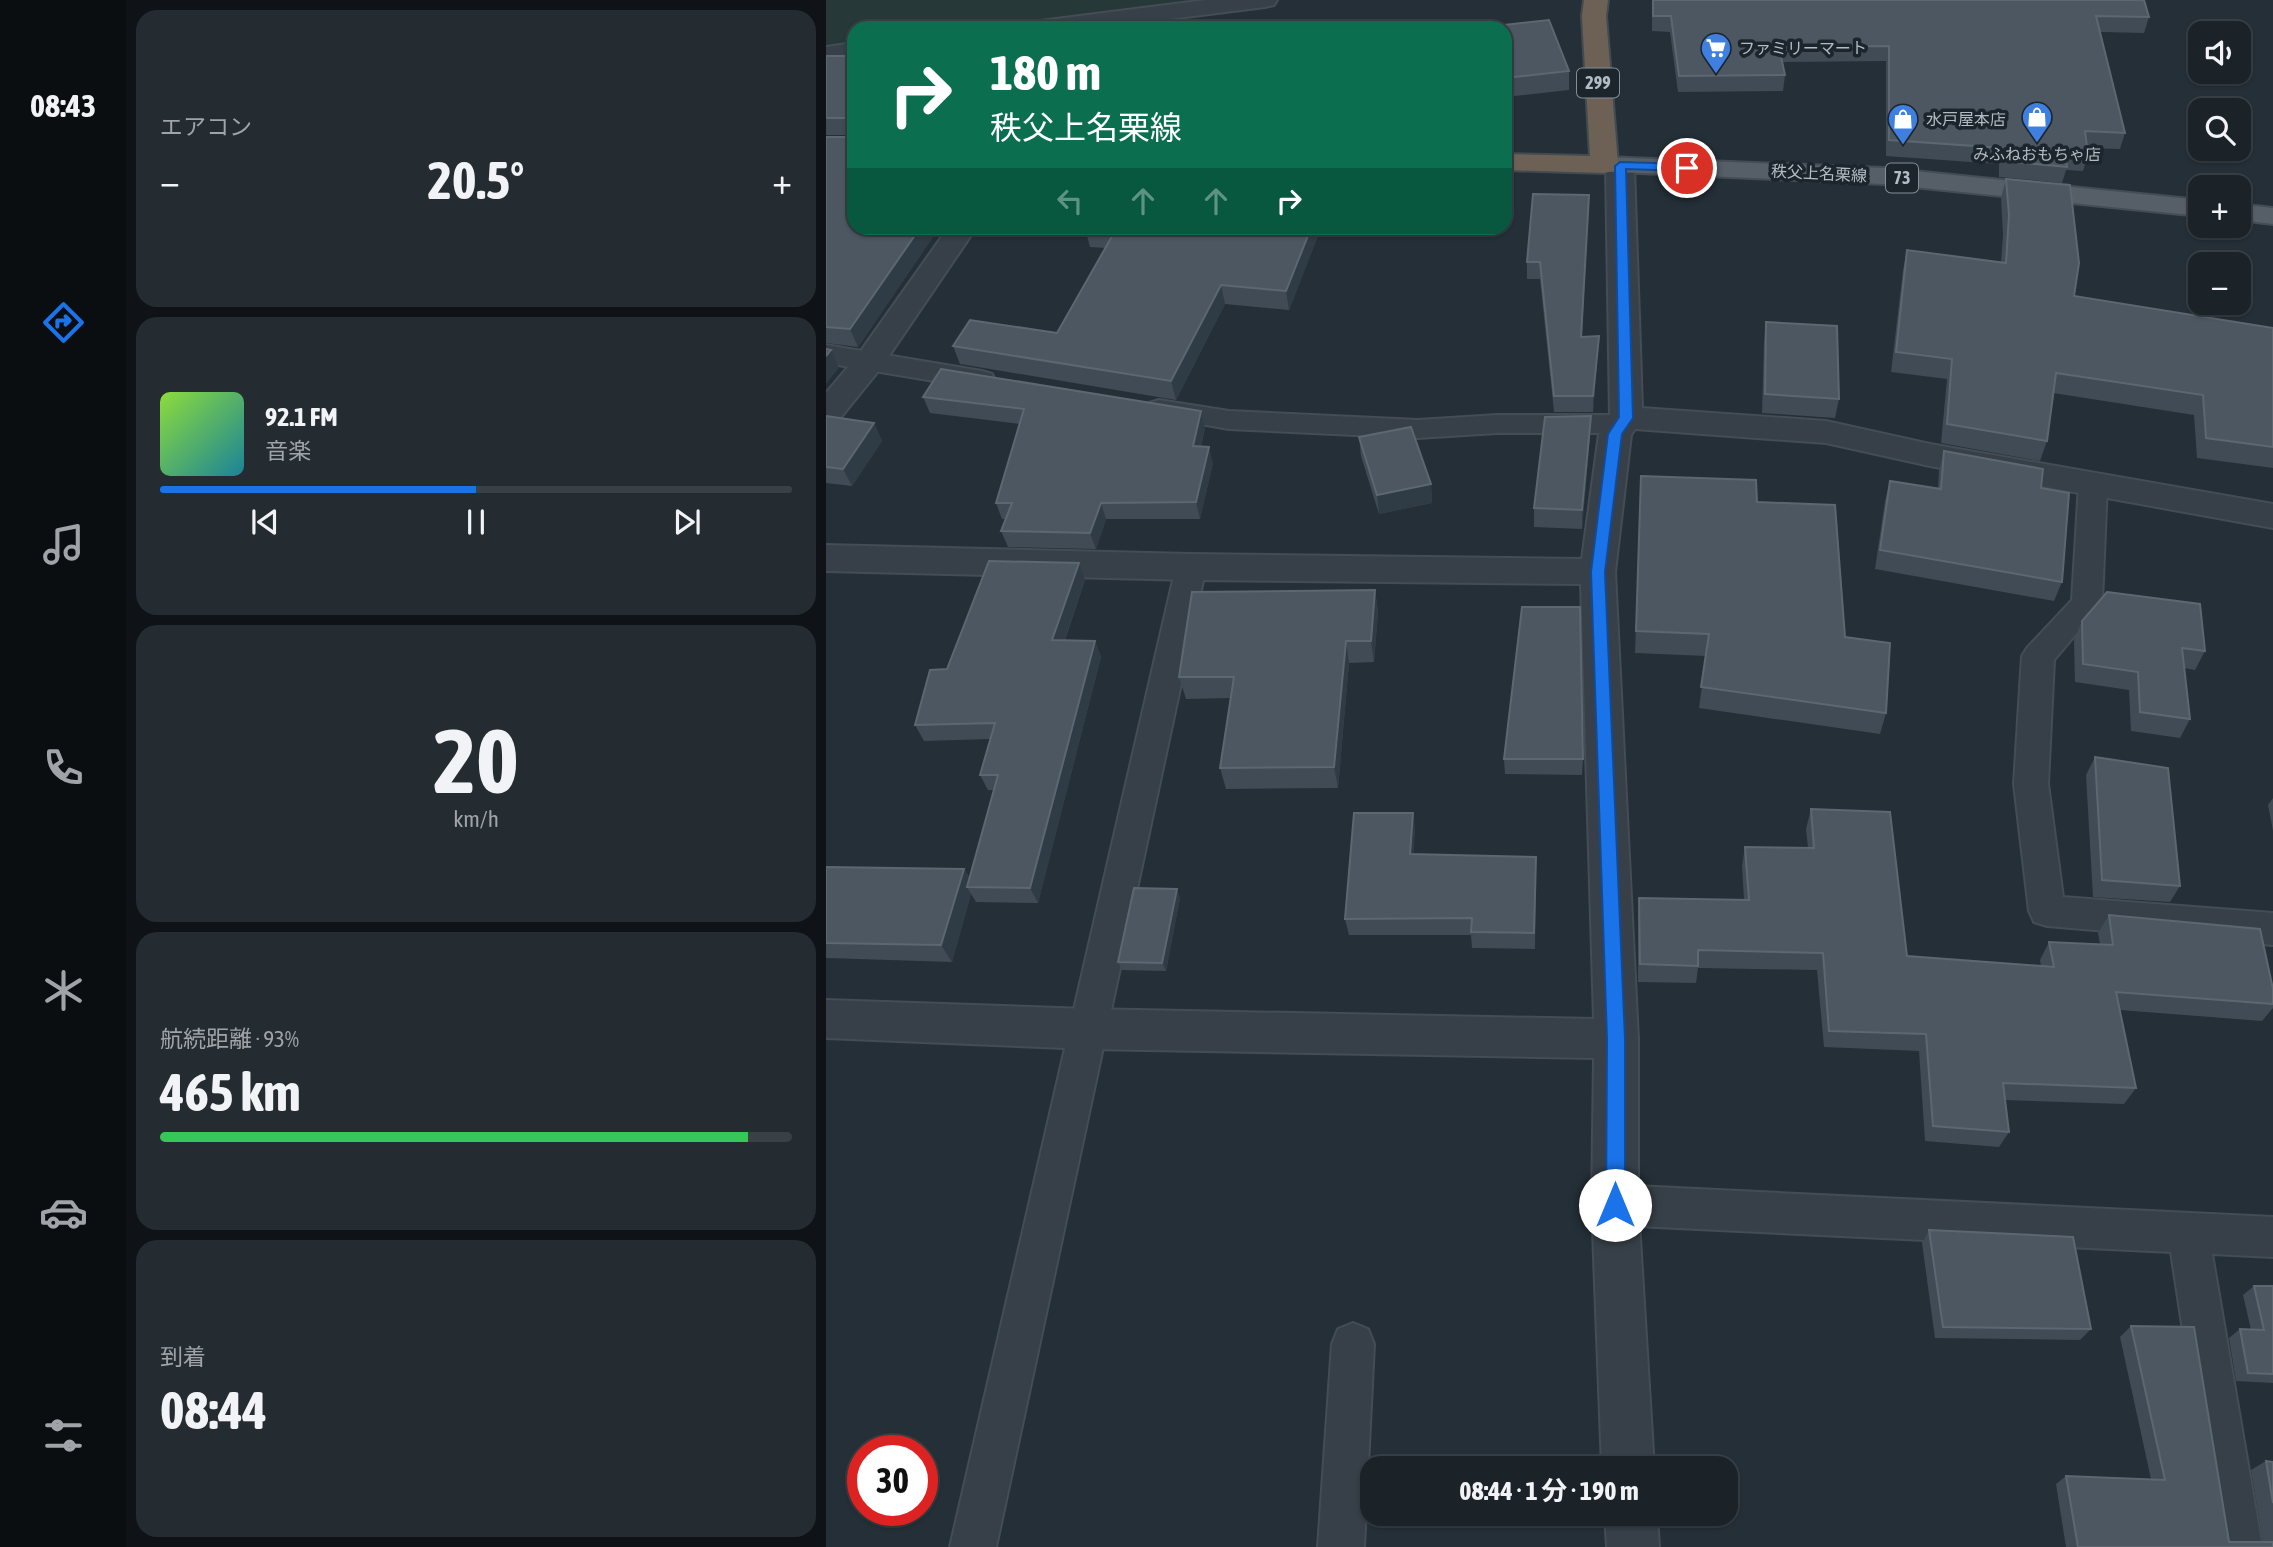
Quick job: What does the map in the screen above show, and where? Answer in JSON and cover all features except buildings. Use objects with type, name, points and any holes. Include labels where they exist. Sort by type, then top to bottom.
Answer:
[{"type":"highway","name":"299","points":[[1596,0],[1594,16],[1612,165]]},
{"type":"highway","points":[[1512,162],[1612,165]]},
{"type":"main road","name":"秩父上名栗線","points":[[1612,165],[1884,176],[2188,207]]},
{"type":"main road","points":[[2251,213],[2273,216]]},
{"type":"street","points":[[1097,21],[1265,0]]},
{"type":"street","points":[[826,55],[847,52]]},
{"type":"street","points":[[1612,165],[1624,421],[1615,434],[1598,572],[1616,1039],[1615,1205],[1627,1456]]},
{"type":"street","points":[[826,414],[869,362],[957,235]]},
{"type":"street","points":[[1624,421],[1826,432],[1930,455],[2273,516]]},
{"type":"street","points":[[826,558],[1191,567],[1598,572]]},
{"type":"street","points":[[826,1019],[1088,1029],[1616,1039]]},
{"type":"street","points":[[1632,1526],[1633,1547]]},
{"type":"lane","points":[[826,354],[1003,383]]},
{"type":"lane","points":[[1136,405],[1229,420],[1418,429],[1624,421]]},
{"type":"lane","points":[[2093,484],[2087,603],[2038,656],[2031,784],[2048,911],[2273,929]]},
{"type":"lane","points":[[973,1547],[1191,567]]},
{"type":"lane","points":[[1615,1205],[2273,1237]]},
{"type":"lane","points":[[2189,1233],[2239,1547]]},
{"type":"lane","points":[[1341,1547],[1353,1345]]},
{"type":"shaded area","points":[[826,0],[1211,0],[1040,21],[847,21],[847,45],[826,47]]},
{"type":"place","name":"ファミリーマート","points":[[1716,75]]},
{"type":"place","name":"みふねおもちゃ店","points":[[2037,144]]},
{"type":"place","name":"水戸屋本店","points":[[1903,146]]},
{"type":"route","points":[[1615,1205],[1616,1039],[1598,572],[1615,434],[1626,418],[1620,166],[1687,168]]}]
